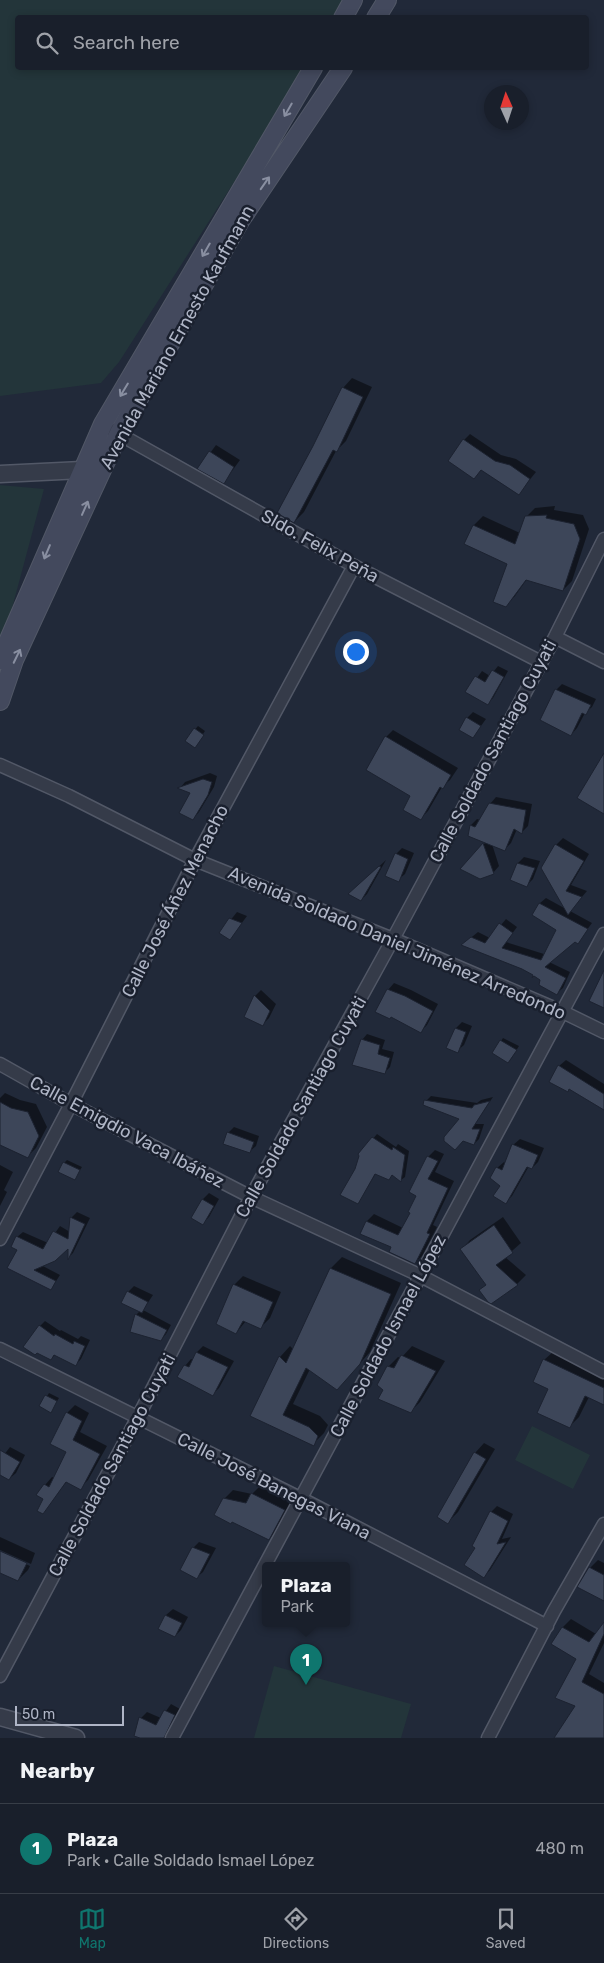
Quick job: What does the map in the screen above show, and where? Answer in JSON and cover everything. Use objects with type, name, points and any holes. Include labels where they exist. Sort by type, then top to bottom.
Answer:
[{"type":"main road","points":[[345,15],[353,0]]},
{"type":"main road","points":[[378,15],[387,0]]},
{"type":"main road","name":"Avenida Mariano Ernesto Kaufmann","points":[[0,660],[103,424],[312,70]]},
{"type":"main road","name":"Avenida Mariano Ernesto Kaufmann","points":[[0,702],[14,660],[119,433],[240,221],[342,70]]},
{"type":"street","name":"Sldo. Felix Peña","points":[[103,424],[354,566],[541,662]]},
{"type":"street","points":[[0,474],[82,470],[98,478]]},
{"type":"street","name":"Calle Soldado Santiago Cuyati","points":[[0,1676],[138,1417],[251,1197],[393,939],[555,637],[604,539]]},
{"type":"street","name":"Calle José Áñez Menacho","points":[[0,1239],[195,860],[354,566]]},
{"type":"street","points":[[555,637],[604,662]]},
{"type":"street","name":"Avenida Soldado Daniel Jiménez Arredondo","points":[[0,764],[70,796],[195,860],[393,939],[563,1012],[604,1032]]},
{"type":"street","name":"Calle Soldado Ismael López","points":[[268,1562],[419,1275],[604,934]]},
{"type":"street","name":"Calle Emigdio Vaca Ibáñez","points":[[0,1064],[71,1104],[251,1197],[419,1275],[604,1372]]},
{"type":"street","name":"Calle José Banegas Viana","points":[[0,1349],[302,1499],[547,1626]]},
{"type":"street","points":[[488,1738],[547,1626],[604,1524]]},
{"type":"street","name":"Calle Soldado Ismael López","points":[[172,1738],[262,1573]]},
{"type":"street","points":[[0,1717],[76,1738]]},
{"type":"shaded area","points":[[0,0],[350,0],[340,15],[15,15],[15,70],[306,70],[119,362],[101,383],[0,396]]},
{"type":"shaded area","points":[[0,485],[44,489],[0,653]]},
{"type":"shaded area","points":[[532,1426],[590,1455],[573,1489],[515,1460]]},
{"type":"shaded area","points":[[274,1666],[411,1704],[401,1738],[254,1738]]},
{"type":"building","points":[[342,387],[363,397],[337,452],[333,450],[294,523],[277,513]]},
{"type":"building","points":[[463,439],[495,461],[510,465],[530,479],[519,495],[481,470],[474,479],[448,461]]},
{"type":"building","points":[[209,451],[234,467],[224,484],[197,469]]},
{"type":"building","points":[[547,515],[546,518],[574,524],[580,539],[563,591],[526,580],[506,607],[493,602],[507,564],[464,544],[473,525],[515,544],[525,516]]},
{"type":"building","points":[[492,670],[504,677],[488,705],[465,692],[475,676],[485,682]]},
{"type":"building","points":[[555,689],[591,705],[586,715],[582,713],[571,736],[540,720]]},
{"type":"building","points":[[466,717],[481,726],[473,738],[459,730]]},
{"type":"building","points":[[194,728],[204,735],[195,748],[185,741]]},
{"type":"building","points":[[385,736],[451,775],[443,789],[440,787],[421,820],[403,810],[410,796],[366,770]]},
{"type":"building","points":[[604,753],[604,814],[577,798]]},
{"type":"building","points":[[203,779],[212,782],[208,795],[193,820],[179,813],[190,793],[177,788]]},
{"type":"building","points":[[489,803],[526,810],[522,834],[514,829],[505,851],[468,836],[470,825],[475,827]]},
{"type":"building","points":[[483,843],[494,874],[480,879],[460,869]]},
{"type":"building","points":[[555,844],[584,861],[566,891],[582,897],[568,915],[541,868]]},
{"type":"building","points":[[395,853],[408,859],[399,882],[385,876]]},
{"type":"building","points":[[517,863],[535,868],[527,887],[510,880]]},
{"type":"building","points":[[379,866],[381,867],[361,901],[348,894]]},
{"type":"building","points":[[539,903],[588,929],[578,944],[575,942],[545,967],[566,978],[557,995],[539,985],[540,980],[534,976],[532,978],[533,975],[522,969],[461,945],[471,937],[485,943],[499,923],[513,933],[502,948],[541,960],[556,930],[532,915]]},
{"type":"building","points":[[229,918],[242,923],[230,940],[219,933]]},
{"type":"building","points":[[604,970],[604,1008],[589,1001]]},
{"type":"building","points":[[387,989],[433,1011],[421,1033],[391,1017],[390,1019],[375,1012]]},
{"type":"building","points":[[254,995],[270,1011],[263,1026],[244,1017]]},
{"type":"building","points":[[455,1028],[466,1032],[458,1053],[446,1048]]},
{"type":"building","points":[[361,1039],[380,1045],[378,1054],[390,1058],[385,1074],[352,1065]]},
{"type":"building","points":[[500,1040],[517,1050],[508,1063],[492,1053]]},
{"type":"building","points":[[558,1065],[604,1094],[604,1110],[569,1089],[568,1092],[549,1082]]},
{"type":"building","points":[[424,1100],[472,1108],[474,1105],[490,1101],[472,1129],[480,1129],[474,1145],[463,1141],[455,1150],[444,1141],[444,1137],[459,1119],[423,1105]]},
{"type":"building","points":[[0,1102],[11,1108],[28,1112],[39,1136],[28,1158],[0,1145]]},
{"type":"building","points":[[227,1132],[254,1142],[250,1153],[223,1144]]},
{"type":"building","points":[[372,1137],[392,1150],[393,1147],[405,1155],[401,1182],[392,1175],[389,1180],[375,1174],[358,1204],[340,1195],[355,1169],[358,1154]]},
{"type":"building","points":[[512,1144],[538,1155],[532,1169],[527,1167],[506,1204],[493,1196],[500,1186],[490,1178],[496,1167],[502,1170]]},
{"type":"building","points":[[427,1156],[438,1161],[428,1179],[448,1188],[427,1233],[430,1234],[415,1264],[389,1252],[391,1247],[360,1234],[366,1221],[398,1235],[410,1213],[408,1212],[416,1196],[409,1192]]},
{"type":"building","points":[[63,1162],[80,1170],[75,1180],[58,1172]]},
{"type":"building","points":[[202,1199],[214,1206],[203,1225],[191,1218]]},
{"type":"building","points":[[70,1217],[85,1224],[68,1260],[68,1249],[55,1261],[34,1270],[56,1281],[51,1290],[7,1268],[17,1250],[11,1247],[16,1236],[43,1249],[53,1231],[68,1239]]},
{"type":"building","points":[[494,1225],[513,1253],[496,1265],[518,1285],[491,1304],[479,1290],[486,1285],[460,1249]]},
{"type":"building","points":[[330,1268],[391,1294],[360,1364],[337,1390],[306,1368],[283,1415],[309,1427],[318,1436],[314,1446],[250,1416],[279,1356],[286,1363]]},
{"type":"building","points":[[233,1284],[273,1302],[261,1329],[243,1321],[236,1334],[216,1324]]},
{"type":"building","points":[[127,1291],[148,1302],[142,1313],[121,1303]]},
{"type":"building","points":[[135,1314],[167,1330],[161,1341],[130,1332]]},
{"type":"building","points":[[39,1325],[54,1336],[55,1334],[73,1344],[74,1341],[85,1346],[76,1366],[54,1355],[51,1360],[37,1353],[35,1355],[23,1347]]},
{"type":"building","points":[[196,1352],[228,1367],[213,1396],[177,1377],[184,1365],[189,1367]]},
{"type":"building","points":[[401,1355],[436,1371],[411,1413],[378,1399],[383,1390],[377,1385],[387,1366],[394,1368]]},
{"type":"building","points":[[543,1359],[604,1388],[604,1405],[585,1396],[570,1428],[537,1413],[548,1389],[533,1382]]},
{"type":"building","points":[[45,1395],[57,1401],[51,1413],[39,1406]]},
{"type":"building","points":[[66,1412],[82,1421],[73,1440],[100,1454],[81,1490],[66,1482],[43,1514],[37,1511],[43,1499],[36,1495],[44,1484],[49,1487],[66,1452],[50,1444]]},
{"type":"building","points":[[0,1450],[20,1462],[9,1480],[0,1475]]},
{"type":"building","points":[[474,1452],[486,1459],[448,1524],[437,1517]]},
{"type":"building","points":[[251,1493],[285,1510],[269,1540],[214,1515],[223,1498],[246,1503]]},
{"type":"building","points":[[490,1511],[508,1521],[497,1544],[506,1542],[484,1578],[464,1565],[475,1548],[472,1546]]},
{"type":"building","points":[[192,1547],[210,1554],[197,1579],[180,1570]]},
{"type":"building","points":[[0,1551],[27,1563],[18,1581],[0,1573]]},
{"type":"building","points":[[589,1567],[604,1575],[604,1601],[577,1587]]},
{"type":"building","points":[[165,1615],[182,1623],[175,1637],[158,1629]]},
{"type":"building","points":[[604,1622],[604,1634],[582,1682],[604,1694],[604,1738],[554,1738],[575,1706],[555,1698],[576,1659],[551,1644],[562,1627],[589,1642]]},
{"type":"building","points":[[164,1710],[175,1715],[164,1738],[140,1738],[134,1736],[139,1717],[156,1725]]},
{"type":"place","name":"Plaza","points":[[306,1685]]}]
